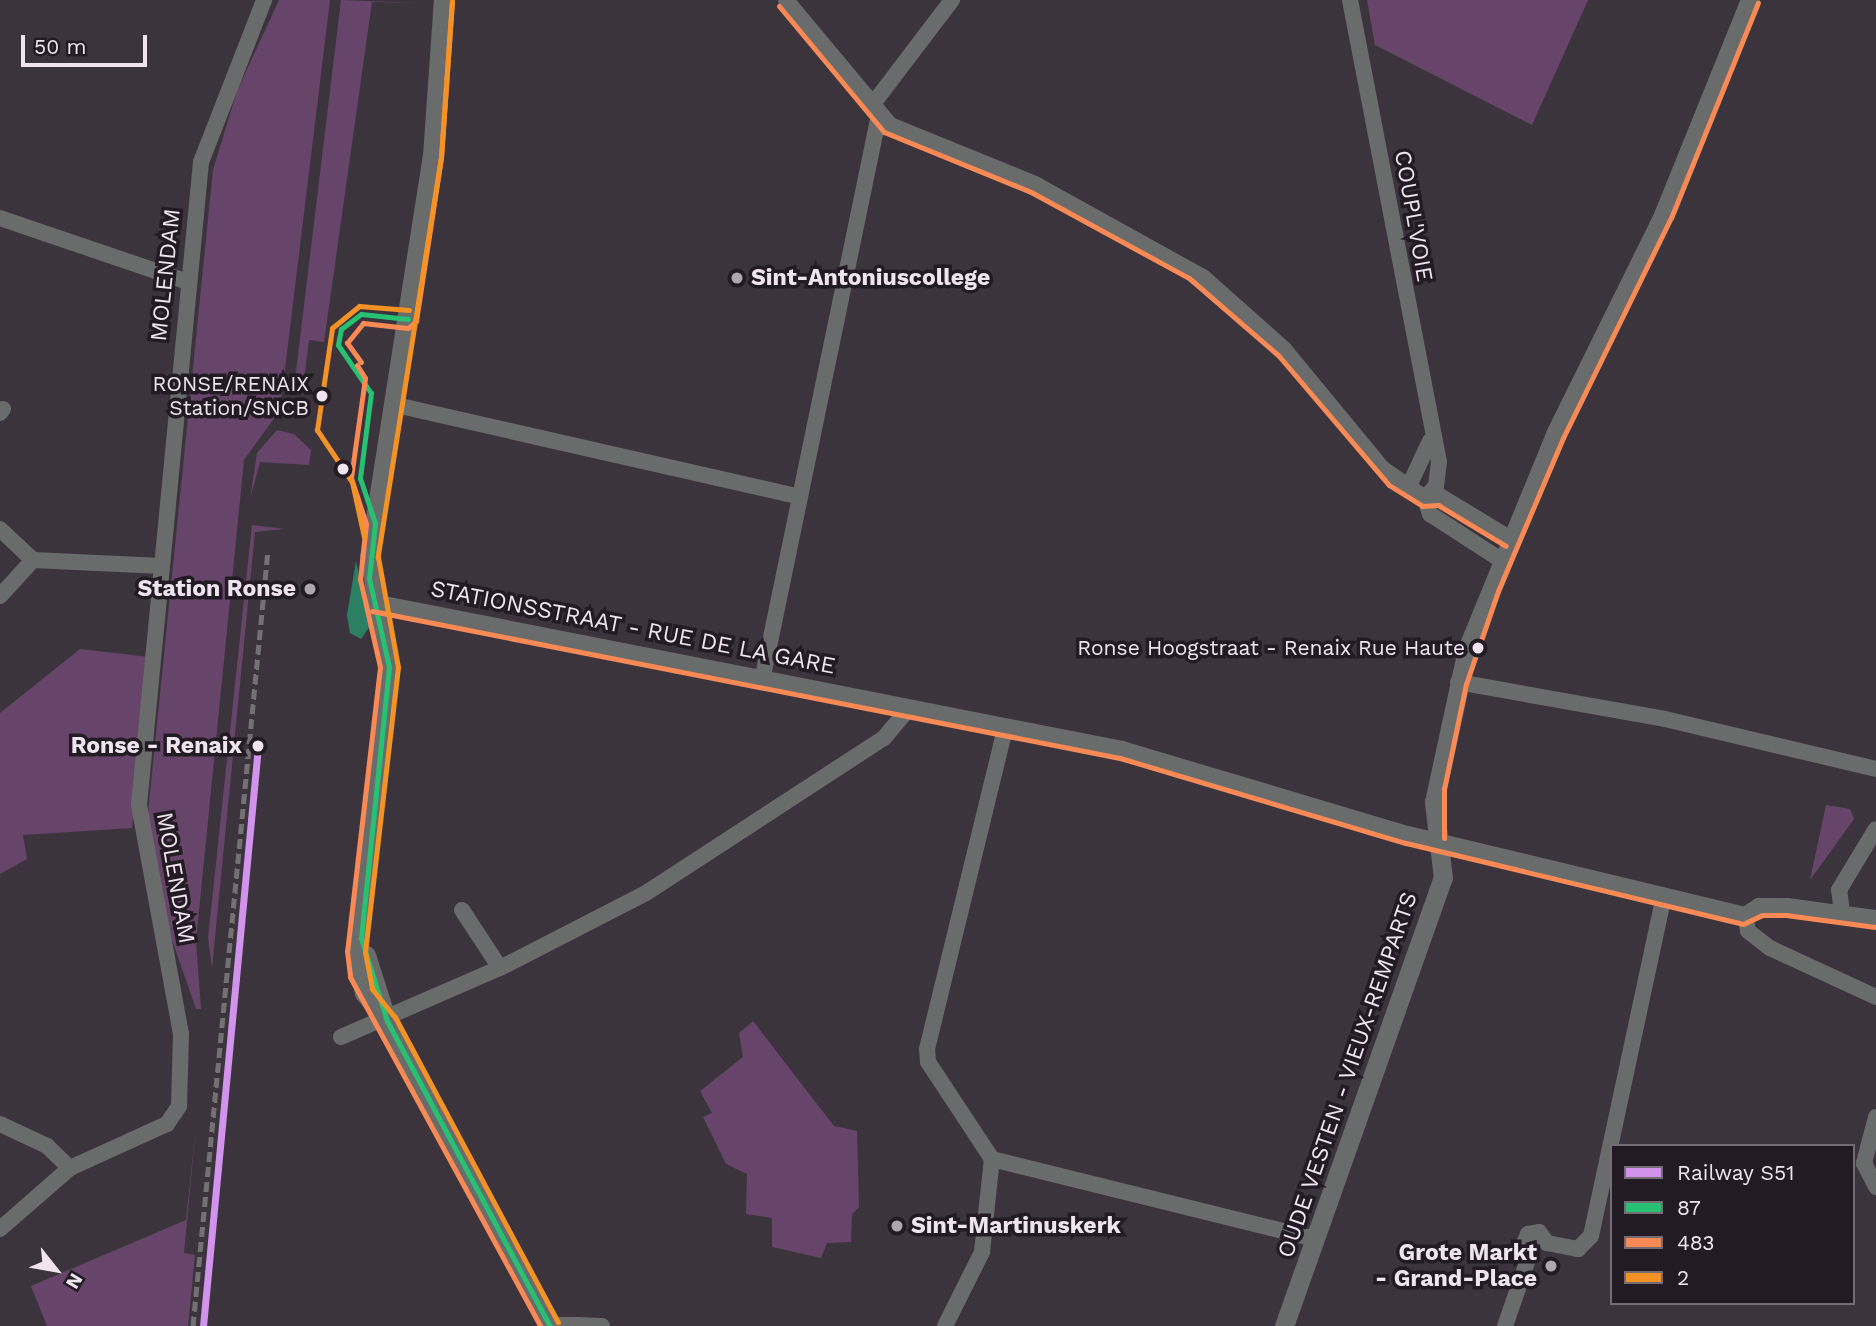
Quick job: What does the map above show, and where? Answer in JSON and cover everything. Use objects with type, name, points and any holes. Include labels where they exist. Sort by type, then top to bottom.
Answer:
[{"type":"street","name":"MOLENDAM","points":[[70,1168],[167,1124],[179,1106],[181,1034],[139,805],[188,282],[210,129],[264,0]]},
{"type":"street","points":[[443,0],[432,156],[396,405],[369,558],[374,602],[389,667],[361,938],[356,952],[364,993],[387,1021],[552,1326],[602,1326]]},
{"type":"street","points":[[786,0],[876,109],[898,130],[1085,208],[1203,277],[1284,349],[1374,460],[1408,488],[1425,498],[1440,495],[1511,539]]},
{"type":"street","points":[[763,676],[876,109],[952,0]]},
{"type":"street","name":"COUPL'VOIE","points":[[1350,0],[1430,441],[1439,474],[1425,498]]},
{"type":"street","name":"OUDE VESTEN - VIEUX-REMPARTS","points":[[1284,1326],[1439,891],[1444,870],[1435,838],[1435,788],[1458,682],[1502,560],[1555,434],[1663,215],[1750,0]]},
{"type":"street","points":[[0,218],[188,282]]},
{"type":"street","points":[[396,405],[800,497]]},
{"type":"street","points":[[1408,488],[1430,441]]},
{"type":"street","points":[[1425,498],[1430,514],[1502,560]]},
{"type":"street","points":[[0,529],[33,560],[162,566]]},
{"type":"street","points":[[0,596],[33,560]]},
{"type":"street","name":"STATIONSSTRAAT - RUE DE LA GARE","points":[[374,602],[763,676],[909,708],[1122,749],[1435,838],[1745,915]]},
{"type":"street","points":[[1458,682],[1665,719],[1876,769]]},
{"type":"street","points":[[341,1037],[387,1021],[500,968],[646,892],[884,738],[909,708]]},
{"type":"street","points":[[945,1326],[982,1252],[992,1159],[928,1062],[1005,727]]},
{"type":"street","points":[[1842,914],[1839,890],[1876,829]]},
{"type":"street","points":[[1611,1144],[1664,896]]},
{"type":"street","points":[[1876,918],[1764,905],[1745,915],[1748,931],[1770,947],[1876,998]]},
{"type":"street","points":[[462,910],[500,968]]},
{"type":"street","points":[[1876,1117],[1864,1163],[1876,1187]]},
{"type":"street","points":[[0,1124],[47,1146],[70,1168],[0,1229]]},
{"type":"street","points":[[1505,1326],[1530,1254],[1543,1252],[1547,1244],[1578,1249],[1592,1232],[1610,1148]]},
{"type":"street","points":[[992,1159],[1315,1240]]},
{"type":"shaded area","points":[[279,0],[330,0],[280,410],[244,460],[196,941],[201,1009],[196,1009],[170,934],[147,823],[213,170],[237,91]]},
{"type":"shaded area","points":[[341,0],[417,3],[372,2],[324,342],[309,340],[303,388],[294,388]]},
{"type":"shaded area","points":[[1367,0],[1588,0],[1532,125],[1375,45]]},
{"type":"shaded area","points":[[277,430],[294,434],[311,450],[309,465],[260,462],[250,499],[257,453]]},
{"type":"shaded area","points":[[252,525],[285,529],[255,532],[212,968],[208,938]]},
{"type":"shaded area","points":[[356,561],[370,626],[361,639],[350,633],[347,615]]},
{"type":"shaded area","points":[[80,649],[149,657],[132,828],[23,835],[27,859],[0,874],[0,713]]},
{"type":"shaded area","points":[[1826,805],[1850,809],[1854,819],[1810,880]]},
{"type":"shaded area","points":[[753,1021],[834,1126],[857,1131],[859,1207],[852,1214],[851,1242],[827,1243],[821,1258],[772,1247],[772,1218],[746,1214],[747,1174],[726,1164],[703,1117],[712,1113],[700,1091],[743,1057],[739,1033]]},
{"type":"shaded area","points":[[196,1126],[184,1253],[195,1255],[188,1326],[47,1326],[31,1286],[186,1220]]},
{"type":"railway","points":[[193,1326],[268,550]]},
{"type":"rail line","name":"S51","points":[[203,1326],[258,746]]},
{"type":"transit line","name":"483","points":[[361,362],[347,343],[363,323],[408,328],[416,321],[441,157],[452,1]]},
{"type":"transit line","name":"2","points":[[452,1],[441,157],[378,557],[398,667],[365,952],[372,989],[395,1017],[558,1322]]},
{"type":"transit line","name":"483","points":[[1444,838],[1444,789],[1466,684],[1498,591],[1563,438],[1671,218],[1758,3]]},
{"type":"transit line","name":"483","points":[[779,6],[884,132],[1031,192],[1189,278],[1278,355],[1389,485],[1422,506],[1438,505],[1506,546]]},
{"type":"transit line","name":"2","points":[[364,537],[352,482],[317,430],[332,328],[359,306],[409,310]]},
{"type":"transit line","name":"87","points":[[408,319],[361,314],[341,329],[338,345],[371,393],[360,478],[375,523],[369,578],[389,667],[361,938],[387,1021],[550,1326]]},
{"type":"transit line","name":"483","points":[[357,365],[365,378],[351,478],[366,524],[360,579],[380,667],[347,951],[350,977],[540,1326]]},
{"type":"transit line","name":"483","points":[[372,611],[1120,758],[1406,843],[1743,924],[1762,915],[1786,915],[1875,927]]},
{"type":"place","name":"Sint-Antoniuscollege","points":[[737,278]]},
{"type":"place","name":"RONSE/RENAIX Station/SNCB","points":[[322,396]]},
{"type":"place","name":"Station Ronse","points":[[310,589]]},
{"type":"place","name":"Ronse Hoogstraat - Renaix Rue Haute","points":[[1478,648]]},
{"type":"place","name":"Ronse - Renaix","points":[[258,746]]},
{"type":"place","name":"Sint-Martinuskerk","points":[[897,1226]]},
{"type":"place","name":"Grote Markt - Grand-Place","points":[[1551,1266]]}]
